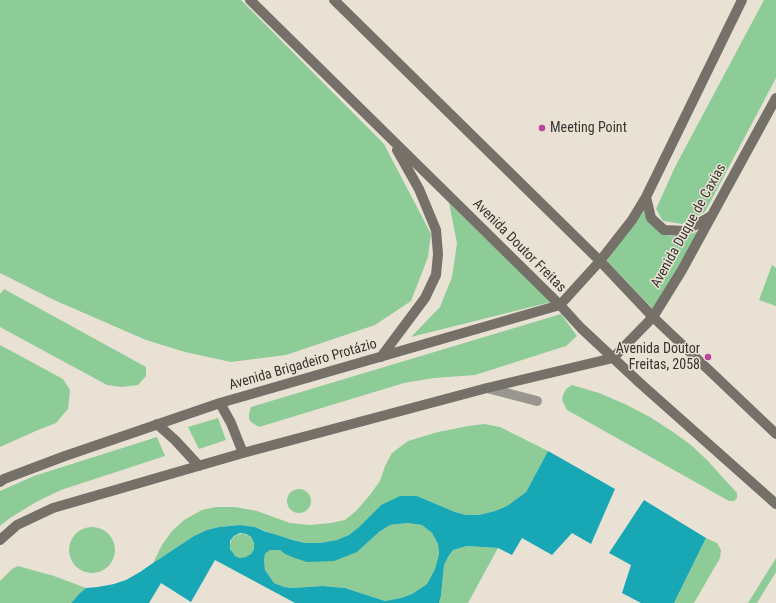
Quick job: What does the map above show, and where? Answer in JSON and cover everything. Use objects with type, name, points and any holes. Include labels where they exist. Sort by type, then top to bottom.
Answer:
[{"type":"main road","name":"Avenida Doutor Freitas","points":[[250,0],[560,305],[581,328],[776,504]]},
{"type":"main road","points":[[334,0],[600,261],[653,317],[776,434]]},
{"type":"main road","points":[[560,305],[600,261],[632,220],[646,197],[741,1]]},
{"type":"main road","name":"Avenida Duque de Caxias","points":[[613,358],[653,317],[682,270],[776,98]]},
{"type":"main road","points":[[381,357],[425,298],[436,275],[438,254],[436,230],[419,190],[392,140]]},
{"type":"main road","points":[[646,197],[651,218],[664,230],[685,231],[712,216]]},
{"type":"main road","name":"Avenida Brigadeiro Protázio","points":[[0,482],[4,479],[65,456],[220,403],[560,305]]},
{"type":"main road","points":[[0,540],[17,525],[53,508],[243,453],[487,388],[613,358]]},
{"type":"main road","points":[[220,403],[231,423],[243,453]]},
{"type":"main road","points":[[157,424],[175,440],[199,466]]},
{"type":"street","points":[[487,388],[537,401]]},
{"type":"green space","points":[[0,0],[241,0],[384,144],[431,234],[428,257],[411,301],[375,325],[286,355],[231,362],[185,352],[146,340],[54,300],[0,273]]},
{"type":"green space","points":[[764,0],[776,0],[776,78],[705,212],[682,224],[663,221],[656,209],[675,167]]},
{"type":"green space","points":[[449,203],[551,302],[411,337],[440,307],[452,277],[457,243]]},
{"type":"green space","points":[[644,208],[658,231],[669,236],[685,236],[699,231],[653,309],[607,261]]},
{"type":"green space","points":[[772,265],[776,268],[776,306],[759,300]]},
{"type":"green space","points":[[4,289],[146,367],[146,376],[138,385],[122,387],[107,385],[0,327],[0,294]]},
{"type":"green space","points":[[561,314],[577,336],[566,346],[475,375],[434,378],[404,383],[259,427],[249,419],[251,407]]},
{"type":"green space","points":[[0,345],[63,379],[70,390],[68,409],[56,423],[0,447]]},
{"type":"green space","points":[[572,385],[599,393],[625,404],[650,417],[673,432],[691,445],[707,460],[737,493],[737,498],[734,501],[729,501],[567,410],[562,400],[563,395],[566,389]]},
{"type":"green space","points":[[218,418],[226,440],[199,449],[188,427]]},
{"type":"green space","points":[[484,424],[500,427],[548,451],[526,492],[507,506],[479,515],[466,515],[417,496],[381,505],[349,535],[338,540],[320,543],[305,543],[276,535],[255,527],[240,525],[219,527],[207,530],[194,536],[153,563],[162,545],[172,531],[184,520],[202,510],[216,507],[235,507],[257,511],[290,523],[310,525],[345,520],[356,511],[380,481],[385,466],[392,453],[408,441],[438,432]]},
{"type":"green space","points":[[157,437],[165,456],[61,490],[36,502],[0,526],[0,491],[34,476]]},
{"type":"green space","points":[[299,489],[308,492],[311,501],[308,510],[299,513],[290,510],[287,501],[290,492]]},
{"type":"green space","points":[[407,523],[422,525],[432,533],[438,544],[439,554],[435,569],[427,584],[412,594],[401,598],[385,601],[345,588],[323,586],[292,588],[283,587],[274,583],[265,570],[265,554],[270,550],[280,550],[285,554],[357,552],[379,532],[390,525]]},
{"type":"green space","points":[[92,527],[105,531],[111,537],[115,550],[111,563],[105,569],[92,573],[79,569],[73,563],[69,550],[73,537],[79,531]]},
{"type":"green space","points":[[242,534],[251,537],[254,546],[251,555],[242,558],[233,555],[230,546],[233,537]]},
{"type":"green space","points":[[706,538],[717,543],[721,550],[720,558],[694,603],[674,603]]},
{"type":"green space","points":[[467,546],[498,548],[468,603],[439,603],[444,565],[453,550]]},
{"type":"green space","points":[[776,558],[776,572],[757,603],[748,603]]},
{"type":"green space","points":[[18,566],[54,576],[86,588],[71,603],[0,603],[0,581],[12,569]]},
{"type":"water","points":[[548,451],[615,489],[591,544],[572,533],[552,555],[522,538],[512,555],[498,548],[467,546],[453,550],[444,565],[439,603],[295,603],[215,560],[191,602],[161,583],[149,603],[71,603],[86,588],[114,584],[126,580],[194,536],[207,530],[219,527],[240,525],[255,527],[305,543],[320,543],[337,540],[349,535],[381,505],[400,496],[417,496],[455,512],[466,515],[479,515],[507,506],[526,492]],"holes":[[[407,523],[422,525],[432,533],[438,544],[439,554],[435,569],[427,584],[412,594],[401,598],[385,601],[345,588],[323,586],[292,588],[284,587],[274,583],[265,570],[265,554],[270,550],[280,550],[285,554],[307,562],[334,561],[357,552],[379,532],[390,525]],[[240,533],[251,537],[254,543],[254,549],[251,554],[240,558],[235,556],[230,549],[230,541],[234,536]]]},
{"type":"water","points":[[644,500],[706,538],[674,603],[641,603],[622,593],[631,565],[609,553]]},
{"type":"place","name":"Meeting Point","points":[[542,128]]},
{"type":"place","name":"Avenida Doutor Freitas, 2058","points":[[708,357]]}]
